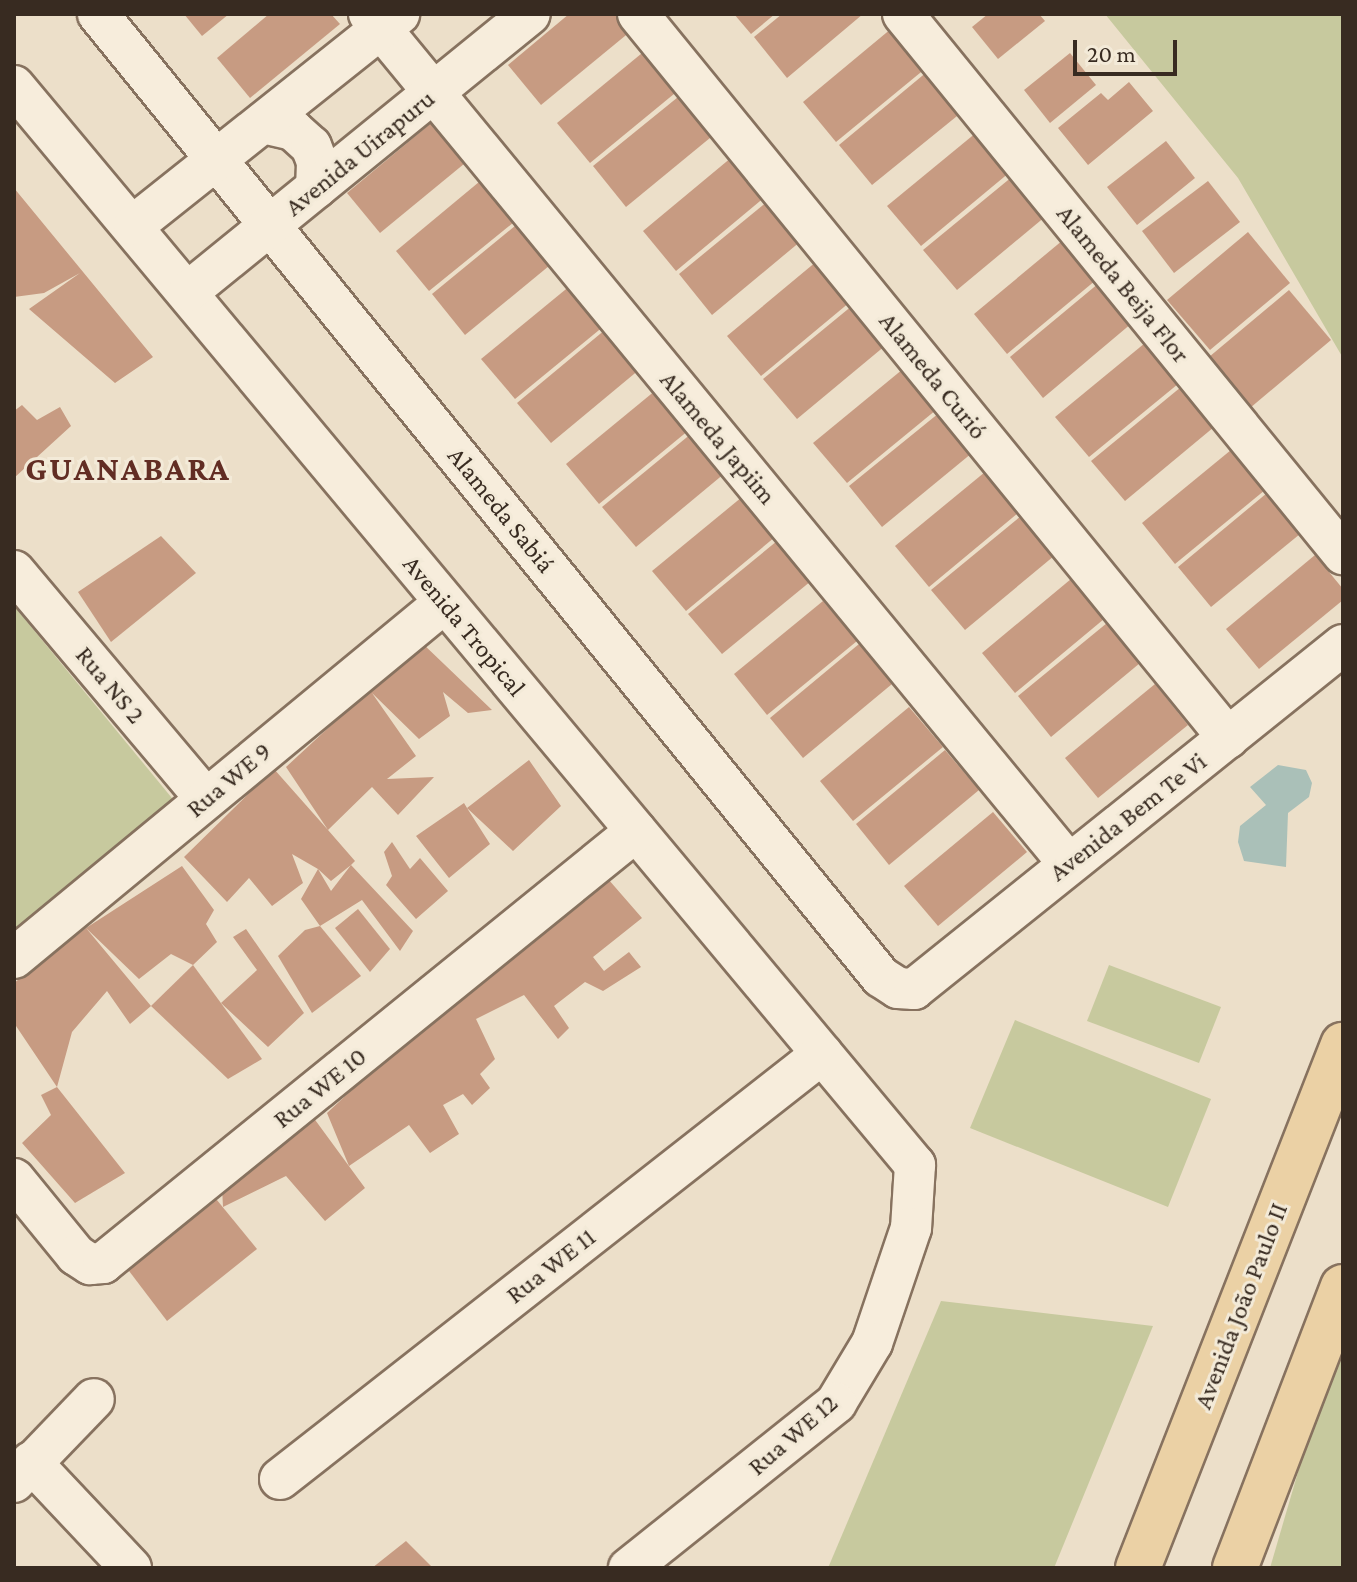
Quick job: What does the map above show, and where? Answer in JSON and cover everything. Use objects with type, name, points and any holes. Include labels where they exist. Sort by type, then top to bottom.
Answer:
[{"type":"main road","name":"Avenida João Paulo II","points":[[1138,1568],[1343,1045]]},
{"type":"main road","points":[[1235,1568],[1343,1287]]},
{"type":"street","name":"Alameda Sabiá","points":[[98,14],[881,977],[898,988],[914,989]]},
{"type":"street","name":"Avenida Uirapuru","points":[[189,291],[530,14]]},
{"type":"street","name":"Alameda Curió","points":[[638,14],[1228,738]]},
{"type":"street","name":"Alameda Beija Flor","points":[[903,14],[1343,554]]},
{"type":"street","points":[[134,225],[218,161],[383,19]]},
{"type":"street","name":"Alameda Japiim","points":[[383,19],[433,93],[1068,863]]},
{"type":"street","name":"Avenida Tropical","points":[[14,86],[134,225],[444,603],[915,1165]]},
{"type":"street","points":[[263,123],[293,130],[311,146],[317,162],[316,188]]},
{"type":"street","name":"Rua NS 2","points":[[14,571],[206,799]]},
{"type":"street","name":"Rua WE 9","points":[[14,958],[444,603]]},
{"type":"street","name":"Avenida Bem Te Vi","points":[[914,989],[1343,645]]},
{"type":"street","name":"Rua WE 10","points":[[14,1179],[76,1255],[90,1264],[107,1261],[636,831]]},
{"type":"street","name":"Rua WE 11","points":[[280,1479],[822,1054]]},
{"type":"street","name":"Rua WE 12","points":[[629,1568],[836,1403],[872,1343],[911,1228],[915,1165]]},
{"type":"street","points":[[94,1399],[22,1472],[131,1568]]},
{"type":"green space","points":[[1105,14],[1343,14],[1343,358],[1238,178]]},
{"type":"green space","points":[[14,606],[176,803],[14,934]]},
{"type":"green space","points":[[1109,965],[1221,1007],[1199,1063],[1087,1021]]},
{"type":"green space","points":[[1015,1020],[1211,1099],[1168,1207],[970,1128]]},
{"type":"green space","points":[[941,1301],[1153,1326],[1054,1568],[828,1568]]},
{"type":"green space","points":[[1343,1318],[1343,1568],[1270,1568]]},
{"type":"water","points":[[1278,765],[1306,770],[1312,783],[1309,797],[1288,813],[1286,867],[1244,861],[1238,842],[1240,826],[1266,805],[1250,787]]},
{"type":"building","points":[[184,14],[229,14],[202,36]]},
{"type":"building","points":[[269,14],[331,14],[340,24],[250,98],[217,58]]},
{"type":"building","points":[[569,14],[617,14],[631,31],[541,105],[508,65]]},
{"type":"building","points":[[734,14],[775,14],[751,34]]},
{"type":"building","points":[[782,14],[863,14],[787,78],[754,37]]},
{"type":"building","points":[[988,14],[1039,14],[1045,21],[998,59],[972,27]]},
{"type":"building","points":[[892,28],[926,68],[836,142],[803,102]]},
{"type":"building","points":[[647,49],[680,89],[590,163],[557,123]]},
{"type":"building","points":[[1070,53],[1096,85],[1050,123],[1024,90]]},
{"type":"building","points":[[928,71],[962,112],[872,185],[839,145]]},
{"type":"building","points":[[1129,82],[1153,111],[1088,165],[1058,128],[1101,93],[1108,100]]},
{"type":"building","points":[[683,93],[716,133],[626,207],[593,166]]},
{"type":"building","points":[[436,119],[470,159],[380,233],[347,193]]},
{"type":"building","points":[[977,132],[1010,172],[921,246],[887,206]]},
{"type":"building","points":[[1166,141],[1195,178],[1137,225],[1107,187]]},
{"type":"building","points":[[732,157],[765,197],[676,271],[643,231]]},
{"type":"building","points":[[1013,176],[1046,216],[957,290],[923,250]]},
{"type":"building","points":[[485,177],[519,218],[429,291],[396,251]]},
{"type":"building","points":[[1208,181],[1240,222],[1174,273],[1142,231]]},
{"type":"building","points":[[14,188],[153,357],[115,383],[29,309],[80,273],[44,293],[14,297]]},
{"type":"building","points":[[768,201],[801,241],[712,315],[679,274]]},
{"type":"building","points":[[521,221],[555,261],[465,335],[432,294]]},
{"type":"building","points":[[1248,232],[1290,283],[1210,350],[1167,300]]},
{"type":"building","points":[[1063,240],[1096,280],[1007,354],[974,314]]},
{"type":"building","points":[[817,261],[850,302],[761,376],[727,336]]},
{"type":"building","points":[[1099,283],[1132,323],[1043,398],[1010,357]]},
{"type":"building","points":[[571,285],[604,326],[515,399],[481,359]]},
{"type":"building","points":[[1289,290],[1331,340],[1250,408],[1209,357]]},
{"type":"building","points":[[853,305],[886,345],[797,419],[763,379]]},
{"type":"building","points":[[606,329],[640,369],[551,443],[517,403]]},
{"type":"building","points":[[1145,343],[1178,384],[1089,457],[1055,417]]},
{"type":"building","points":[[903,369],[936,410],[847,483],[813,443]]},
{"type":"building","points":[[1181,387],[1214,427],[1125,501],[1091,461]]},
{"type":"building","points":[[656,390],[689,430],[599,504],[566,464]]},
{"type":"building","points":[[22,405],[37,420],[60,407],[71,426],[14,478],[14,411]]},
{"type":"building","points":[[939,413],[972,453],[882,527],[849,486]]},
{"type":"building","points":[[692,433],[725,473],[636,547],[602,507]]},
{"type":"building","points":[[1231,450],[1265,490],[1175,564],[1142,523]]},
{"type":"building","points":[[985,472],[1018,513],[929,587],[895,546]]},
{"type":"building","points":[[1267,493],[1300,534],[1211,607],[1178,567]]},
{"type":"building","points":[[742,497],[775,537],[686,611],[652,571]]},
{"type":"building","points":[[1021,516],[1054,556],[965,630],[931,590]]},
{"type":"building","points":[[161,536],[196,573],[111,642],[78,592]]},
{"type":"building","points":[[777,541],[811,581],[722,654],[688,614]]},
{"type":"building","points":[[1315,555],[1343,589],[1343,600],[1259,669],[1226,629]]},
{"type":"building","points":[[1071,579],[1104,619],[1015,693],[982,653]]},
{"type":"building","points":[[823,601],[857,641],[767,715],[734,674]]},
{"type":"building","points":[[1107,623],[1140,663],[1051,737],[1018,696]]},
{"type":"building","points":[[421,642],[492,710],[468,713],[443,692],[450,716],[419,739],[372,693],[416,756],[387,779],[434,777],[398,815],[372,787],[328,830],[286,767]]},
{"type":"building","points":[[859,644],[892,684],[803,758],[770,718]]},
{"type":"building","points":[[1155,684],[1188,725],[1098,798],[1065,758]]},
{"type":"building","points":[[909,707],[943,747],[853,821],[820,781]]},
{"type":"building","points":[[945,750],[979,790],[889,865],[856,824]]},
{"type":"building","points":[[529,760],[561,806],[513,851],[467,808]]},
{"type":"building","points":[[274,769],[355,861],[331,881],[318,869],[292,854],[303,883],[272,906],[249,878],[227,902],[184,857]]},
{"type":"building","points":[[464,803],[490,844],[449,878],[416,836]]},
{"type":"building","points":[[993,812],[1027,852],[938,926],[904,886]]},
{"type":"building","points":[[392,842],[410,869],[420,858],[448,891],[416,919],[386,885],[392,876],[384,852]]},
{"type":"building","points":[[595,864],[642,918],[593,957],[604,971],[629,952],[641,967],[603,991],[585,982],[554,1006],[569,1028],[558,1039],[524,995],[476,1019],[495,1059],[480,1074],[490,1088],[472,1105],[463,1094],[443,1105],[459,1134],[430,1153],[409,1125],[349,1166],[327,1113]]},
{"type":"building","points":[[351,865],[413,931],[400,951],[362,900],[320,926],[301,899],[318,869],[331,891]]},
{"type":"building","points":[[182,866],[214,910],[206,924],[217,942],[193,965],[171,954],[139,979],[86,928]]},
{"type":"building","points":[[358,909],[390,949],[370,972],[335,928]]},
{"type":"building","points":[[320,926],[361,976],[312,1013],[278,956],[305,930]]},
{"type":"building","points":[[86,928],[151,1006],[130,1024],[107,991],[72,1032],[57,1087],[14,1023],[14,983]]},
{"type":"building","points":[[246,929],[304,1013],[268,1047],[221,1003],[257,970],[233,937]]},
{"type":"building","points":[[193,965],[262,1059],[228,1079],[151,1006]]},
{"type":"building","points":[[57,1087],[125,1173],[75,1203],[22,1143],[51,1115],[41,1095]]},
{"type":"building","points":[[302,1102],[365,1188],[325,1221],[286,1176],[223,1207],[222,1187]]},
{"type":"building","points":[[212,1194],[257,1249],[167,1321],[123,1263]]},
{"type":"building","points":[[406,1541],[433,1568],[372,1568]]},
{"type":"district","name":"GUANABARA","points":[[128,469]]}]
